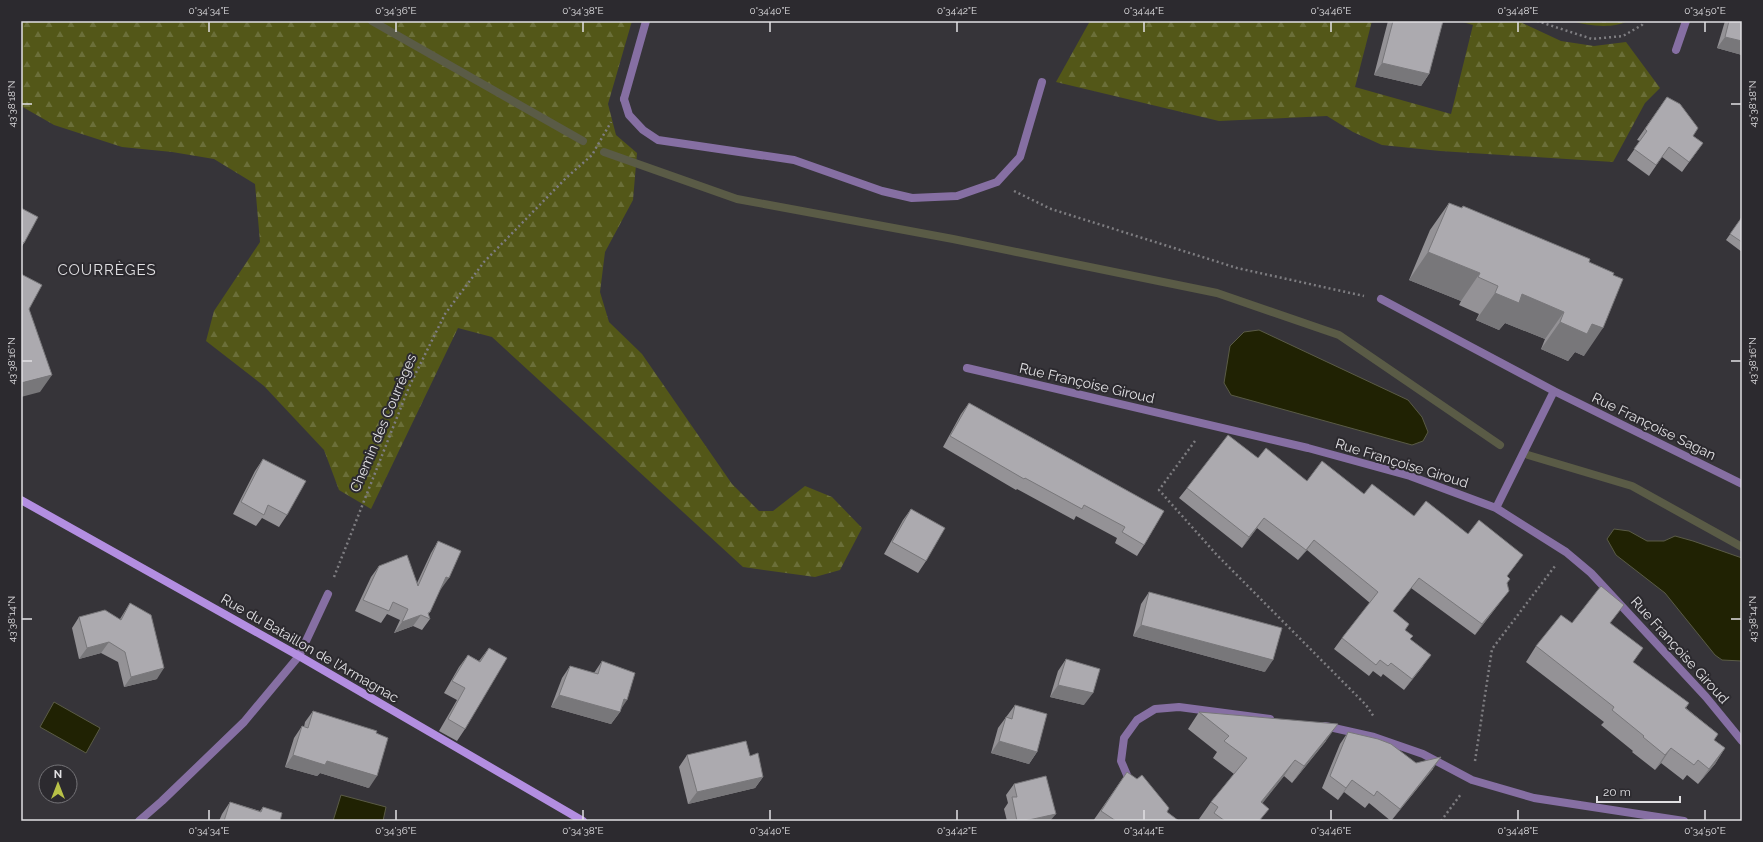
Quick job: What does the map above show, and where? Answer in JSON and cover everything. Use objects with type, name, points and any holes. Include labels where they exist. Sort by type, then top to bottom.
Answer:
[{"type":"street","points":[[646,21],[624,99],[628,116],[643,130],[658,140],[794,160],[882,191],[912,198],[957,196],[997,182],[1020,157],[1042,82]]},
{"type":"street","points":[[1676,50],[1686,21]]},
{"type":"street","name":"Rue Françoise Sagan","points":[[1381,299],[1554,391],[1742,484]]},
{"type":"street","name":"Rue Françoise Giroud","points":[[966,368],[1308,448],[1410,476],[1496,508],[1566,552],[1591,573],[1701,691],[1742,741]]},
{"type":"street","points":[[1496,508],[1554,391]]},
{"type":"street","name":"Rue du Bataillon de l'Armagnac","points":[[21,500],[299,656],[583,821]]},
{"type":"street","points":[[139,821],[162,801],[244,722],[299,656],[328,594]]},
{"type":"street","points":[[1136,792],[1132,787],[1121,761],[1124,738],[1137,720],[1155,709],[1179,707],[1277,720]]},
{"type":"street","points":[[1315,724],[1374,737],[1423,754],[1472,780],[1534,798],[1684,821]]},
{"type":"path","points":[[1536,21],[1592,38],[1623,36],[1642,25],[1644,21]]},
{"type":"path","name":"Chemin des Courrèges","points":[[328,594],[409,387],[445,314],[484,262],[566,178],[592,155],[624,99]]},
{"type":"path","points":[[997,182],[1051,209],[1237,268],[1381,299]]},
{"type":"path","points":[[1208,424],[1159,490],[1216,554],[1366,705],[1375,720],[1374,737]]},
{"type":"path","points":[[1441,821],[1472,780],[1492,648],[1566,552]]},
{"type":"green space","points":[[21,21],[632,21],[608,104],[616,135],[637,153],[633,200],[605,252],[600,292],[609,322],[642,354],[732,484],[759,511],[773,511],[805,486],[832,497],[862,528],[840,570],[815,577],[743,567],[492,337],[458,328],[371,509],[339,490],[324,450],[264,386],[206,341],[214,311],[260,242],[255,184],[214,159],[172,152],[122,147],[54,125],[21,106]]},
{"type":"green space","points":[[1090,21],[1372,21],[1355,87],[1451,114],[1473,25],[1459,21],[1518,21],[1561,41],[1594,46],[1626,42],[1660,88],[1645,103],[1613,162],[1440,151],[1382,145],[1353,132],[1327,116],[1219,121],[1056,82]]},
{"type":"green space","points":[[1572,21],[1628,21],[1622,24],[1600,26]]},
{"type":"shaded area","points":[[1259,330],[1408,400],[1422,417],[1428,432],[1423,441],[1412,445],[1231,395],[1224,383],[1230,346],[1244,332]]},
{"type":"shaded area","points":[[1614,529],[1629,531],[1647,541],[1664,541],[1675,536],[1742,558],[1742,661],[1722,660],[1715,655],[1665,593],[1616,555],[1607,539]]},
{"type":"shaded area","points":[[54,702],[100,728],[86,753],[40,727]]},
{"type":"shaded area","points":[[341,795],[386,807],[383,821],[333,821]]},
{"type":"building","points":[[1393,21],[1443,21],[1429,74],[1382,63]]},
{"type":"building","points":[[1729,21],[1742,21],[1742,41],[1725,37]]},
{"type":"building","points":[[1667,97],[1680,104],[1698,128],[1693,136],[1703,143],[1689,162],[1669,147],[1656,165],[1634,149],[1647,131],[1645,129]]},
{"type":"building","points":[[1449,203],[1462,208],[1463,206],[1590,259],[1589,262],[1614,273],[1613,275],[1623,279],[1603,328],[1592,324],[1587,334],[1560,322],[1564,312],[1522,294],[1519,303],[1495,293],[1498,286],[1478,277],[1480,273],[1428,252]]},
{"type":"building","points":[[21,208],[38,217],[24,243],[21,241]]},
{"type":"building","points":[[1742,217],[1742,242],[1730,234]]},
{"type":"building","points":[[21,274],[42,285],[29,309],[52,375],[21,383]]},
{"type":"building","points":[[969,403],[1164,511],[1144,545],[1122,532],[1125,527],[1084,505],[1082,509],[1025,478],[1024,479],[950,436]]},
{"type":"building","points":[[1228,435],[1258,458],[1266,448],[1307,481],[1322,461],[1364,494],[1372,484],[1414,516],[1426,501],[1468,534],[1479,520],[1523,555],[1507,576],[1510,579],[1507,583],[1509,591],[1482,624],[1419,578],[1393,611],[1409,624],[1405,630],[1413,636],[1410,639],[1431,655],[1412,679],[1391,663],[1388,666],[1380,660],[1376,665],[1342,638],[1378,592],[1314,540],[1306,550],[1264,518],[1249,537],[1187,488]]},
{"type":"building","points":[[263,459],[306,481],[287,515],[268,505],[264,515],[241,502]]},
{"type":"building","points":[[911,509],[945,528],[926,561],[892,542]]},
{"type":"building","points":[[438,541],[461,551],[449,578],[446,577],[430,612],[428,613],[430,619],[421,615],[402,622],[408,609],[393,602],[389,611],[363,600],[379,566],[407,555],[418,586]]},
{"type":"building","points":[[1601,586],[1624,605],[1610,623],[1643,648],[1633,662],[1689,703],[1685,708],[1718,734],[1714,740],[1725,748],[1709,769],[1698,760],[1694,765],[1671,748],[1665,755],[1612,710],[1614,707],[1536,646],[1561,615],[1572,623]]},
{"type":"building","points":[[1149,592],[1282,628],[1273,660],[1141,625]]},
{"type":"building","points":[[130,603],[151,615],[164,668],[131,677],[125,652],[109,642],[87,648],[79,617],[105,610],[121,620]]},
{"type":"building","points":[[489,648],[507,658],[465,729],[448,719],[465,688],[452,681],[468,655],[480,662]]},
{"type":"building","points":[[1066,659],[1100,669],[1093,693],[1058,685]]},
{"type":"building","points":[[602,661],[635,673],[627,700],[624,699],[620,712],[559,695],[570,666],[598,674]]},
{"type":"building","points":[[1015,705],[1047,714],[1037,752],[999,741],[1006,717],[1012,719]]},
{"type":"building","points":[[313,711],[377,731],[376,733],[388,738],[377,776],[327,761],[325,765],[293,755],[302,726],[308,728]]},
{"type":"building","points":[[1199,712],[1338,724],[1304,766],[1295,760],[1261,802],[1269,809],[1259,821],[1225,821],[1214,813],[1218,807],[1211,802],[1247,758],[1224,741],[1229,736]]},
{"type":"building","points":[[1348,732],[1378,739],[1391,744],[1416,763],[1441,757],[1400,809],[1377,791],[1374,796],[1352,780],[1346,788],[1330,776]]},
{"type":"building","points":[[746,741],[750,756],[758,753],[763,777],[697,792],[687,755]]},
{"type":"building","points":[[1127,772],[1137,779],[1142,775],[1169,808],[1167,812],[1179,821],[1116,821],[1101,811]]},
{"type":"building","points":[[1046,776],[1056,814],[1024,821],[1017,821],[1012,797],[1017,797],[1014,784]]},
{"type":"building","points":[[230,802],[261,812],[263,807],[282,813],[280,821],[224,821]]},
{"type":"waterway","points":[[372,21],[583,141]]},
{"type":"waterway","points":[[604,152],[737,199],[953,239],[1217,293],[1339,335],[1500,445]]},
{"type":"waterway","points":[[1528,455],[1632,486],[1742,547]]},
{"type":"district","name":"COURRÈGES","points":[[107,270]]}]
